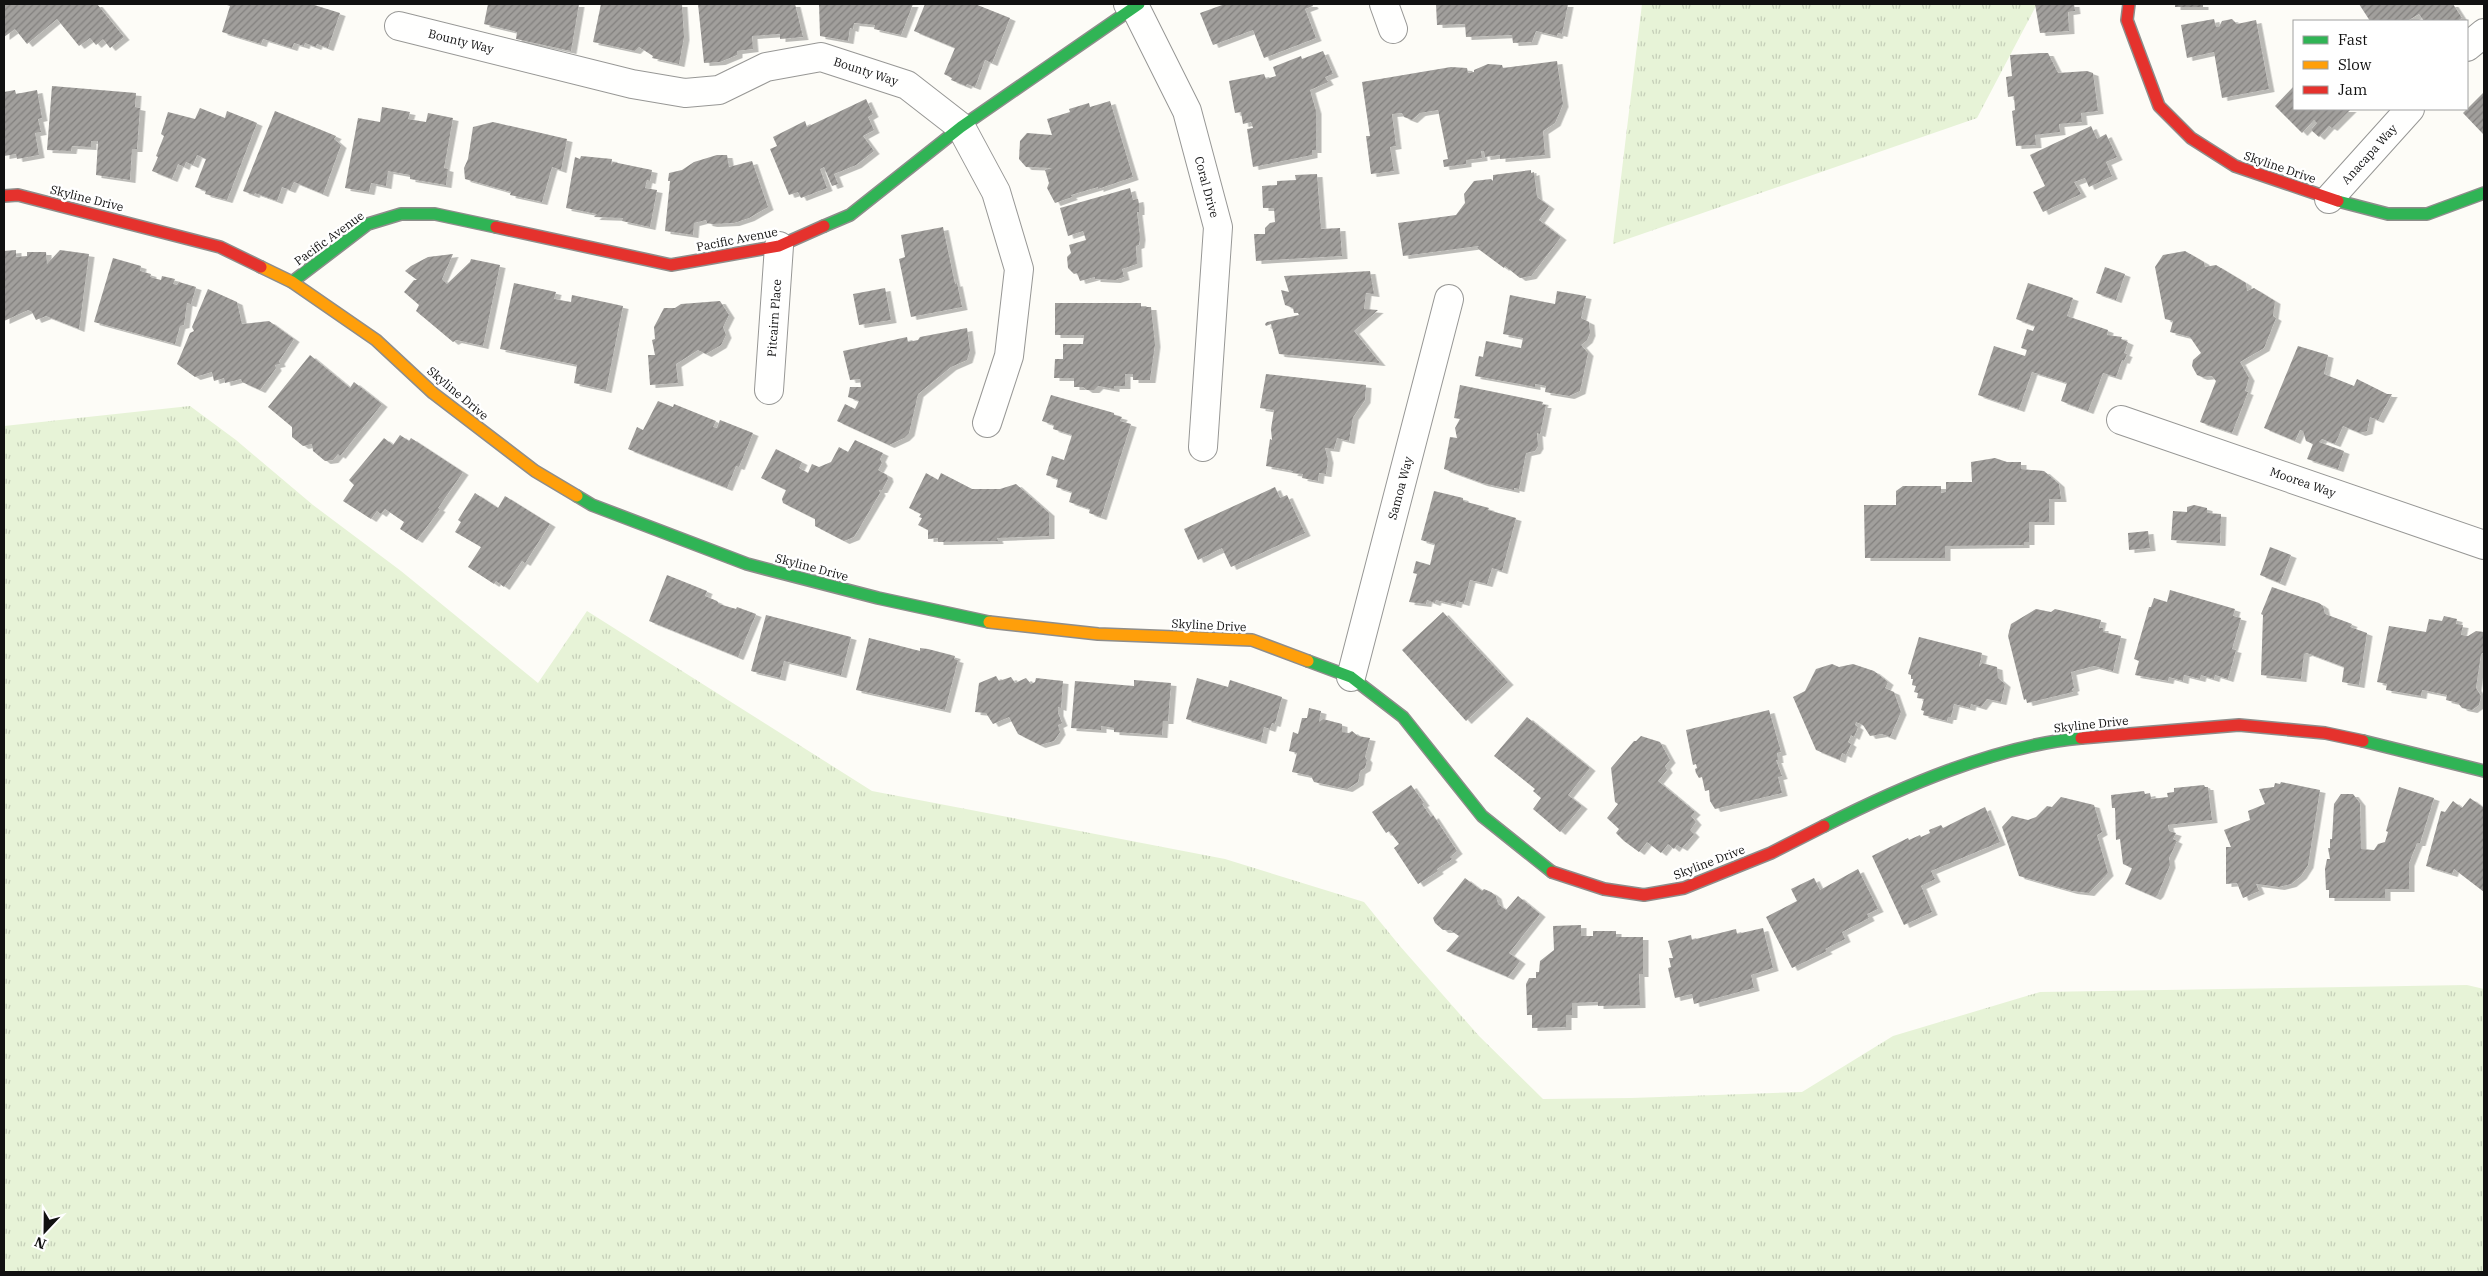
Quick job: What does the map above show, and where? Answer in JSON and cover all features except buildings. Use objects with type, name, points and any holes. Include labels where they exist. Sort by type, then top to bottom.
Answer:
[{"type":"street","name":"Skyline Drive","points":[[2129,4],[2126,20],[2159,106],[2191,138],[2235,166],[2329,199],[2388,214],[2427,214],[2484,193]]},
{"type":"street","name":"Pacific Avenue","points":[[292,282],[368,224],[401,214],[435,214],[671,265],[779,246],[850,215],[961,127],[1134,5]]},
{"type":"street","name":"Coral Drive","points":[[1134,5],[1187,111],[1218,227],[1204,447]]},
{"type":"street","name":"Bounty Way","points":[[400,26],[632,84],[685,93],[719,90],[766,66],[821,57],[907,85],[961,127],[996,192],[1019,269],[1009,356],[987,423]]},
{"type":"street","points":[[2468,46],[2484,33]]},
{"type":"street","name":"Anacapa Way","points":[[2329,199],[2409,110]]},
{"type":"street","name":"Skyline Drive","points":[[4,196],[18,195],[220,248],[292,282],[376,340],[433,392],[535,471],[592,505],[682,541],[747,564],[878,598],[980,621],[1098,634],[1252,640],[1351,677],[1403,717],[1482,816],[1555,874],[1604,889],[1644,895],[1684,888],[1771,853],[1838,819],[1929,779],[1988,758],[2061,740],[2239,725],[2325,733],[2386,745],[2484,771]]},
{"type":"street","name":"Pitcairn Place","points":[[769,390],[779,246]]},
{"type":"street","name":"Samoa Way","points":[[1351,677],[1449,299]]},
{"type":"street","name":"Moorea Way","points":[[2121,420],[2484,545]]},
{"type":"green space","points":[[1642,4],[2037,4],[1977,118],[1613,244]]},
{"type":"green space","points":[[190,406],[236,440],[313,505],[401,571],[538,683],[587,611],[872,791],[1225,859],[1364,902],[1479,1036],[1543,1099],[1802,1092],[1893,1036],[2040,992],[2467,985],[2484,989],[2484,1272],[4,1272],[4,426]]},
{"type":"traffic: fast","points":[[824,226],[850,215],[961,127],[1139,4]]},
{"type":"traffic: fast","points":[[2338,201],[2388,214],[2427,214],[2484,193]]},
{"type":"traffic: fast","points":[[292,282],[368,224],[401,214],[435,214],[496,227]]},
{"type":"traffic: fast","points":[[577,496],[592,505],[747,564],[878,598],[989,622]]},
{"type":"traffic: fast","points":[[1308,661],[1351,677],[1403,717],[1482,816],[1552,872]]},
{"type":"traffic: fast","points":[[1824,826],[1916,783],[1949,770],[2015,750],[2048,742],[2081,738]]},
{"type":"traffic: fast","points":[[2363,741],[2484,771]]},
{"type":"traffic: slow","points":[[261,267],[292,282],[376,340],[433,393],[535,471],[577,496]]},
{"type":"traffic: slow","points":[[989,622],[1098,634],[1252,640],[1308,661]]},
{"type":"traffic: jam","points":[[2129,4],[2127,20],[2159,106],[2191,138],[2235,166],[2338,201]]},
{"type":"traffic: jam","points":[[4,196],[18,195],[220,247],[261,267]]},
{"type":"traffic: jam","points":[[496,227],[671,265],[779,246],[824,226]]},
{"type":"traffic: jam","points":[[2081,738],[2239,725],[2325,733],[2363,741]]},
{"type":"traffic: jam","points":[[1552,872],[1604,889],[1644,895],[1684,888],[1771,853],[1824,826]]}]
